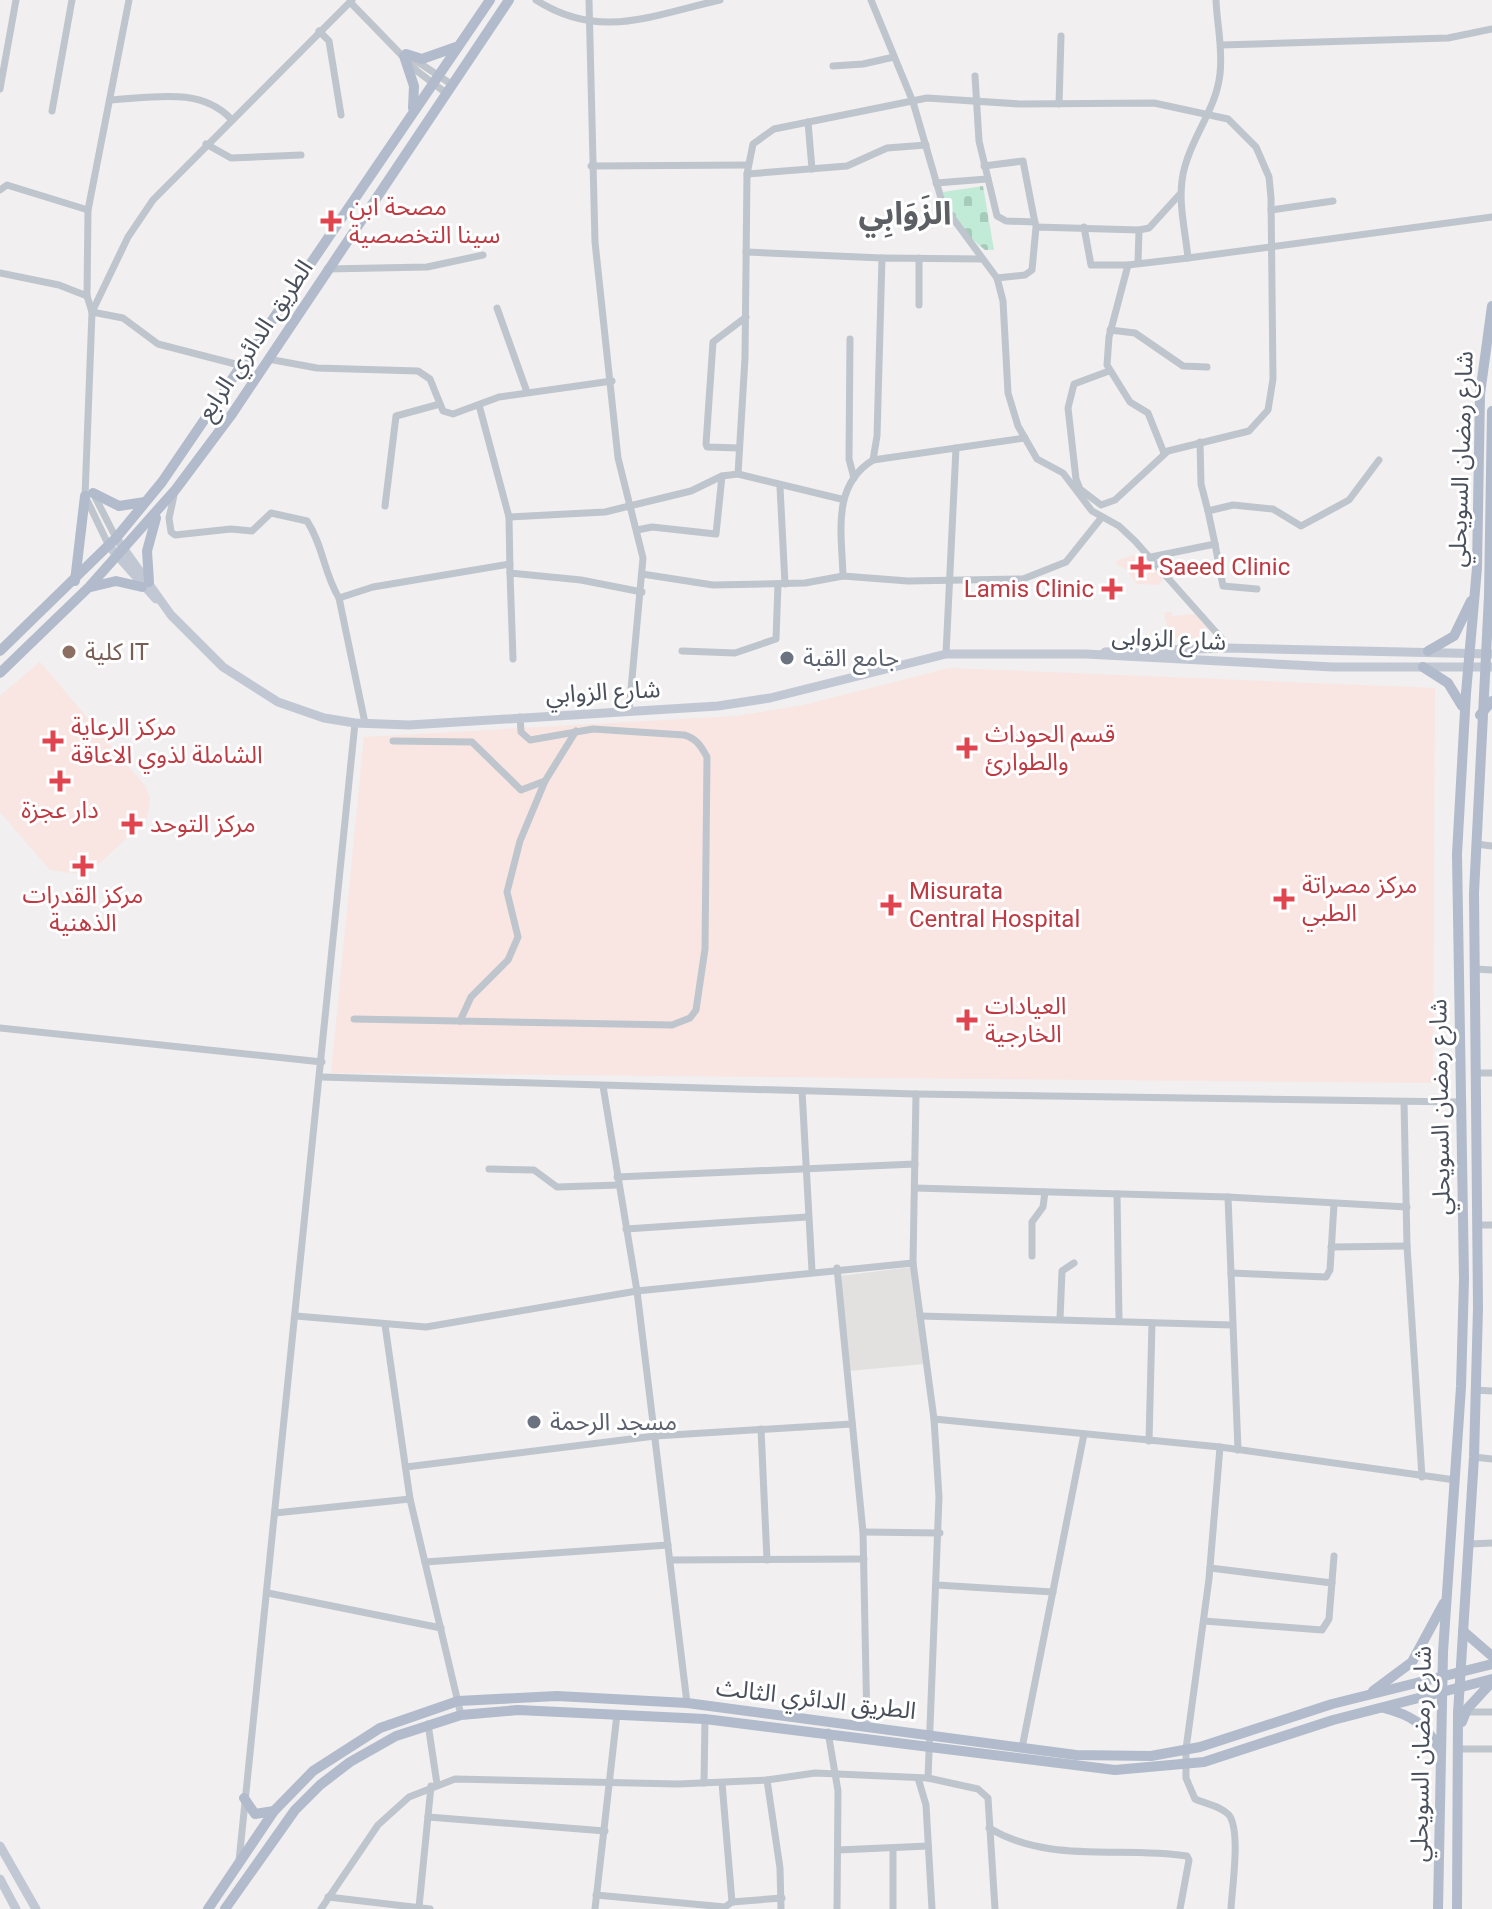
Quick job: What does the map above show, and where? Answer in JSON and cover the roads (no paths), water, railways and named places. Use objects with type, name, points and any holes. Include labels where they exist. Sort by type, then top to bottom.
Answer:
[{"type":"main road","name":"الطريق الدائري الرابع","points":[[0,651],[74,582],[147,501],[243,366],[490,0]]},
{"type":"main road","name":"الطريق الدائري الرابع","points":[[0,673],[89,587],[176,489],[268,359],[509,0]]},
{"type":"main road","points":[[403,53],[422,59],[457,46]]},
{"type":"main road","points":[[403,53],[414,86],[412,113]]},
{"type":"main road","name":"شارع رمضان السويحلي","points":[[1438,1909],[1442,1692],[1464,1279],[1456,892],[1464,711],[1475,592],[1480,394],[1492,306]]},
{"type":"main road","name":"شارع رمضان السويحلي","points":[[1457,1909],[1460,1688],[1474,1457],[1478,1225],[1476,844],[1480,715],[1489,653],[1492,411]]},
{"type":"main road","points":[[74,582],[89,491],[119,506],[147,501]]},
{"type":"main road","points":[[89,587],[116,581],[146,585],[147,551],[158,512]]},
{"type":"main road","points":[[1428,651],[1454,636],[1475,592]]},
{"type":"main road","points":[[1423,667],[1448,683],[1464,711]]},
{"type":"main road","points":[[1480,715],[1492,701]]},
{"type":"main road","points":[[1365,1697],[1412,1662],[1426,1642],[1446,1598]]},
{"type":"main road","points":[[1463,1631],[1492,1656]]},
{"type":"main road","name":"الطريق الدائري الثالث","points":[[208,1909],[274,1811],[296,1787],[338,1752],[398,1720],[458,1701],[557,1696],[687,1703],[1022,1748],[1112,1757],[1186,1749],[1443,1675],[1492,1664]]},
{"type":"main road","points":[[1459,1732],[1466,1712],[1492,1680]]},
{"type":"main road","name":"الطريق الدائري الثالث","points":[[225,1909],[295,1810],[320,1785],[371,1748],[428,1724],[461,1715],[518,1710],[705,1719],[828,1732],[1091,1769],[1188,1765],[1382,1708],[1492,1680]]},
{"type":"main road","points":[[1382,1708],[1414,1718],[1428,1730],[1440,1749]]},
{"type":"main road","points":[[244,1798],[255,1814],[274,1811]]},
{"type":"street","points":[[0,89],[16,0]]},
{"type":"street","points":[[52,111],[72,0]]},
{"type":"street","points":[[87,296],[88,210],[129,0]]},
{"type":"street","points":[[536,0],[589,23],[638,19],[720,0]]},
{"type":"street","points":[[589,0],[595,242],[618,458],[637,530],[642,574],[629,711]]},
{"type":"street","points":[[871,0],[913,102],[936,183],[950,218],[997,278],[1003,301],[1008,393],[1025,438],[1037,459],[1063,473],[1092,511],[1119,526],[1151,557],[1222,639],[1225,648]]},
{"type":"street","points":[[1188,258],[1180,194],[1185,164],[1210,115],[1220,74],[1222,45],[1216,0]]},
{"type":"street","points":[[92,312],[141,215],[206,144],[351,1],[403,53],[448,89]]},
{"type":"street","points":[[1222,45],[1448,38],[1492,29]]},
{"type":"street","points":[[319,31],[329,41],[341,115]]},
{"type":"street","points":[[1059,104],[1061,36]]},
{"type":"street","points":[[833,66],[863,64],[894,57]]},
{"type":"street","points":[[975,76],[975,102],[984,166],[1001,219],[1139,230],[1149,228],[1180,194]]},
{"type":"street","points":[[110,100],[193,97],[219,106],[231,119]]},
{"type":"street","points":[[738,474],[746,317],[747,169],[753,144],[763,134],[808,122],[940,97],[975,102],[1154,103],[1228,119],[1262,157],[1269,177],[1273,379],[1268,410],[1249,431],[1164,453],[1104,505],[1080,489],[1071,447],[1070,392],[1074,384],[1109,371]]},
{"type":"street","points":[[808,122],[812,169]]},
{"type":"street","points":[[206,144],[231,158],[301,155]]},
{"type":"street","points":[[591,166],[812,169],[863,161],[887,148],[926,145]]},
{"type":"street","points":[[984,166],[1023,161],[1035,224],[1032,270],[1025,275],[997,278]]},
{"type":"street","points":[[936,183],[987,179]]},
{"type":"street","points":[[0,190],[7,185],[88,210]]},
{"type":"street","points":[[1271,210],[1333,201]]},
{"type":"street","points":[[1084,227],[1091,265],[1128,265],[1492,217]]},
{"type":"street","points":[[1138,263],[1139,230]]},
{"type":"street","points":[[746,252],[981,259]]},
{"type":"street","points":[[327,269],[416,268],[483,255]]},
{"type":"street","points":[[873,460],[879,404],[882,258]]},
{"type":"street","points":[[919,258],[919,305]]},
{"type":"street","points":[[1128,265],[1110,330],[1109,371],[1130,402],[1148,413],[1164,453]]},
{"type":"street","points":[[0,273],[59,285],[87,296],[92,302],[89,491],[112,542]]},
{"type":"street","points":[[497,308],[527,392]]},
{"type":"street","points":[[92,312],[123,318],[158,344],[243,366]]},
{"type":"street","points":[[739,448],[707,447],[706,444],[713,342],[746,317]]},
{"type":"street","points":[[1110,330],[1136,333],[1183,366],[1207,367]]},
{"type":"street","points":[[850,339],[849,459],[854,478]]},
{"type":"street","points":[[268,359],[317,368],[418,371],[430,379],[443,411],[453,414],[527,392],[612,381]]},
{"type":"street","points":[[385,506],[396,416],[440,404]]},
{"type":"street","points":[[479,405],[509,517],[513,659]]},
{"type":"street","points":[[843,576],[841,499],[854,478],[873,460],[1025,438]]},
{"type":"street","points":[[1200,442],[1201,484],[1223,586],[1257,589]]},
{"type":"street","points":[[946,654],[956,448]]},
{"type":"street","points":[[1208,511],[1233,505],[1273,509],[1293,524],[1305,526],[1349,500],[1379,460]]},
{"type":"street","points":[[509,517],[605,512],[691,491],[722,476],[738,474],[780,487],[841,499]]},
{"type":"street","points":[[637,530],[652,527],[716,534],[722,476]]},
{"type":"street","points":[[682,651],[735,653],[776,639],[781,584],[780,487]]},
{"type":"street","points":[[176,489],[169,518],[171,532],[175,535],[231,529],[252,531],[271,513],[307,521],[318,540],[326,573],[339,598],[360,723],[239,1861]]},
{"type":"street","points":[[642,574],[713,585],[781,584],[843,576],[1023,579],[1056,569],[1066,562],[1102,517]]},
{"type":"street","name":"شارع الزوابي","points":[[112,542],[205,652],[241,681],[299,711],[360,723],[409,725],[718,706],[770,698],[946,654],[1086,654]]},
{"type":"street","points":[[1151,557],[1215,544]]},
{"type":"street","points":[[339,598],[373,587],[510,564]]},
{"type":"street","points":[[510,573],[569,579],[642,592]]},
{"type":"street","name":"شارع الزوابى","points":[[1086,654],[1128,649],[1225,648],[1489,653]]},
{"type":"street","points":[[1333,667],[1335,651]]},
{"type":"street","name":"شارع الزوابى","points":[[1086,654],[1333,667],[1488,667]]},
{"type":"street","points":[[354,1019],[672,1025],[690,1018],[696,1010],[705,949],[707,757],[698,742],[684,735],[576,731],[530,740],[521,732],[520,717]]},
{"type":"street","points":[[460,1021],[471,997],[508,960],[518,937],[507,892],[520,841],[545,781],[576,731]]},
{"type":"street","points":[[393,741],[472,742],[521,790],[545,781]]},
{"type":"street","points":[[1476,844],[1492,846]]},
{"type":"street","points":[[1475,969],[1492,970]]},
{"type":"street","points":[[0,1028],[322,1062]]},
{"type":"street","points":[[1476,1073],[1492,1073]]},
{"type":"street","points":[[321,1077],[916,1094],[1459,1102]]},
{"type":"street","points":[[603,1086],[637,1291],[687,1703]]},
{"type":"street","points":[[802,1091],[812,1271]]},
{"type":"street","points":[[916,1094],[913,1263],[934,1419],[940,1533],[928,1778]]},
{"type":"street","points":[[1404,1102],[1407,1246],[1422,1477]]},
{"type":"street","points":[[489,1169],[534,1170],[557,1187],[805,1167],[915,1164]]},
{"type":"street","points":[[915,1188],[1228,1197],[1407,1207]]},
{"type":"street","points":[[1032,1256],[1032,1222],[1043,1207],[1045,1192]]},
{"type":"street","points":[[1117,1194],[1119,1320]]},
{"type":"street","points":[[1228,1197],[1238,1450]]},
{"type":"street","points":[[1231,1273],[1324,1279],[1330,1270],[1334,1204]]},
{"type":"street","points":[[626,1229],[807,1217]]},
{"type":"street","points":[[1478,1225],[1492,1225]]},
{"type":"street","points":[[1331,1247],[1407,1246]]},
{"type":"street","points":[[296,1316],[426,1327],[637,1291],[837,1268],[913,1263]]},
{"type":"street","points":[[1060,1319],[1062,1271],[1074,1263]]},
{"type":"street","points":[[837,1268],[863,1532],[867,1726]]},
{"type":"street","points":[[920,1316],[1232,1325]]},
{"type":"street","points":[[1149,1441],[1152,1323]]},
{"type":"street","points":[[385,1325],[410,1499],[461,1715]]},
{"type":"street","points":[[1475,1390],[1492,1391]]},
{"type":"street","points":[[934,1419],[1220,1447],[1455,1480]]},
{"type":"street","points":[[406,1467],[655,1436],[852,1424]]},
{"type":"street","points":[[761,1429],[767,1560]]},
{"type":"street","points":[[1022,1748],[1084,1434]]},
{"type":"street","points":[[1220,1447],[1210,1568],[1186,1749],[1189,1791],[1195,1799],[1218,1807],[1229,1816],[1235,1830],[1231,1909]]},
{"type":"street","points":[[1474,1457],[1492,1459]]},
{"type":"street","points":[[275,1513],[410,1499]]},
{"type":"street","points":[[863,1532],[940,1533]]},
{"type":"street","points":[[1469,1544],[1492,1543]]},
{"type":"street","points":[[425,1562],[668,1545]]},
{"type":"street","points":[[1204,1621],[1322,1630],[1329,1619],[1334,1556]]},
{"type":"street","points":[[670,1560],[864,1559]]},
{"type":"street","points":[[1210,1568],[1332,1583]]},
{"type":"street","points":[[937,1585],[1053,1592]]},
{"type":"street","points":[[268,1593],[441,1628]]},
{"type":"street","points":[[1466,1712],[1492,1712]]},
{"type":"street","points":[[595,1909],[612,1780],[617,1714]]},
{"type":"street","points":[[704,1783],[705,1719]]},
{"type":"street","points":[[419,1907],[434,1785],[428,1724]]},
{"type":"street","points":[[828,1732],[835,1775],[837,1909]]},
{"type":"street","points":[[1459,1749],[1492,1749]]},
{"type":"street","points":[[321,1909],[378,1825],[409,1797],[434,1785],[474,1778],[722,1783],[799,1774],[928,1778],[984,1793],[988,1798],[995,1909]]},
{"type":"street","points":[[918,1778],[926,1805],[932,1909]]},
{"type":"street","points":[[767,1780],[781,1909]]},
{"type":"street","points":[[722,1783],[735,1905]]},
{"type":"street","points":[[428,1817],[605,1831]]},
{"type":"street","points":[[989,1828],[1026,1845],[1051,1850],[1187,1856],[1189,1860],[1180,1909]]},
{"type":"street","points":[[0,1846],[36,1909]]},
{"type":"street","points":[[838,1850],[928,1846]]},
{"type":"street","points":[[893,1848],[893,1909]]},
{"type":"street","points":[[0,1879],[16,1909]]},
{"type":"street","points":[[596,1895],[725,1907],[782,1898]]},
{"type":"street","points":[[328,1897],[430,1909]]},
{"type":"place","name":"مصحة ابن سينا التخصصية","points":[[331,221]]},
{"type":"place","name":"Saeed Clinic","points":[[1141,567]]},
{"type":"place","name":"Lamis Clinic","points":[[1112,589]]},
{"type":"place","name":"كلية IT","points":[[69,652]]},
{"type":"place","name":"جامع القبة","points":[[787,658]]},
{"type":"place","name":"مركز الرعاية الشاملة لذوي الاعاقة","points":[[53,741]]},
{"type":"place","name":"قسم الحوداث والطوارئ","points":[[967,748]]},
{"type":"place","name":"دار عجزة","points":[[60,781]]},
{"type":"place","name":"مركز التوحد","points":[[132,824]]},
{"type":"place","name":"مركز القدرات الذهنية","points":[[83,866]]},
{"type":"place","name":"مركز مصراتة الطبي","points":[[1284,899]]},
{"type":"place","name":"Misurata Central Hospital","points":[[891,905]]},
{"type":"place","name":"العيادات الخارجية","points":[[967,1020]]},
{"type":"place","name":"مسجد الرحمة","points":[[534,1422]]},
{"type":"district","name":"الزَوَابِي","points":[[905,213]]}]
